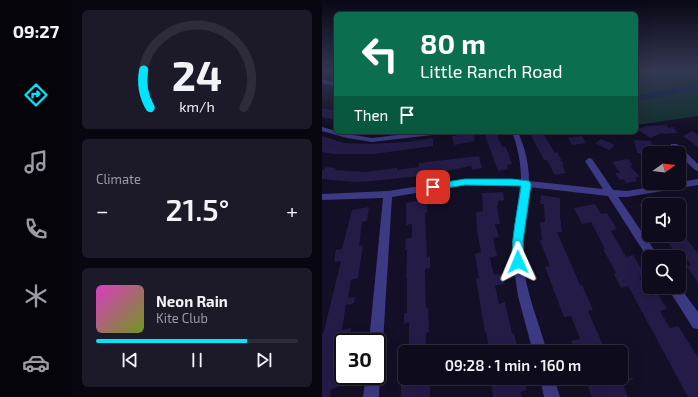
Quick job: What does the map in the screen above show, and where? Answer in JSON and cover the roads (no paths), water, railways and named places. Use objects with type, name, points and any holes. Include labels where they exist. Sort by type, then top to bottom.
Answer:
[{"type":"street","points":[[322,129],[334,132]]},
{"type":"street","points":[[342,134],[362,139],[406,134]]},
{"type":"street","points":[[516,134],[522,147],[526,184],[518,241],[518,262],[538,345]]},
{"type":"street","points":[[686,157],[698,168]]},
{"type":"street","points":[[589,161],[609,194],[648,250]]},
{"type":"street","points":[[322,197],[388,194],[465,182],[512,182],[609,194],[642,192],[698,182]]},
{"type":"street","points":[[377,333],[388,194]]},
{"type":"street","points":[[678,294],[698,323]]},
{"type":"street","points":[[371,397],[372,385]]},
{"type":"street","points":[[549,385],[552,397]]},
{"type":"waterway","points":[[638,99],[680,90]]}]
